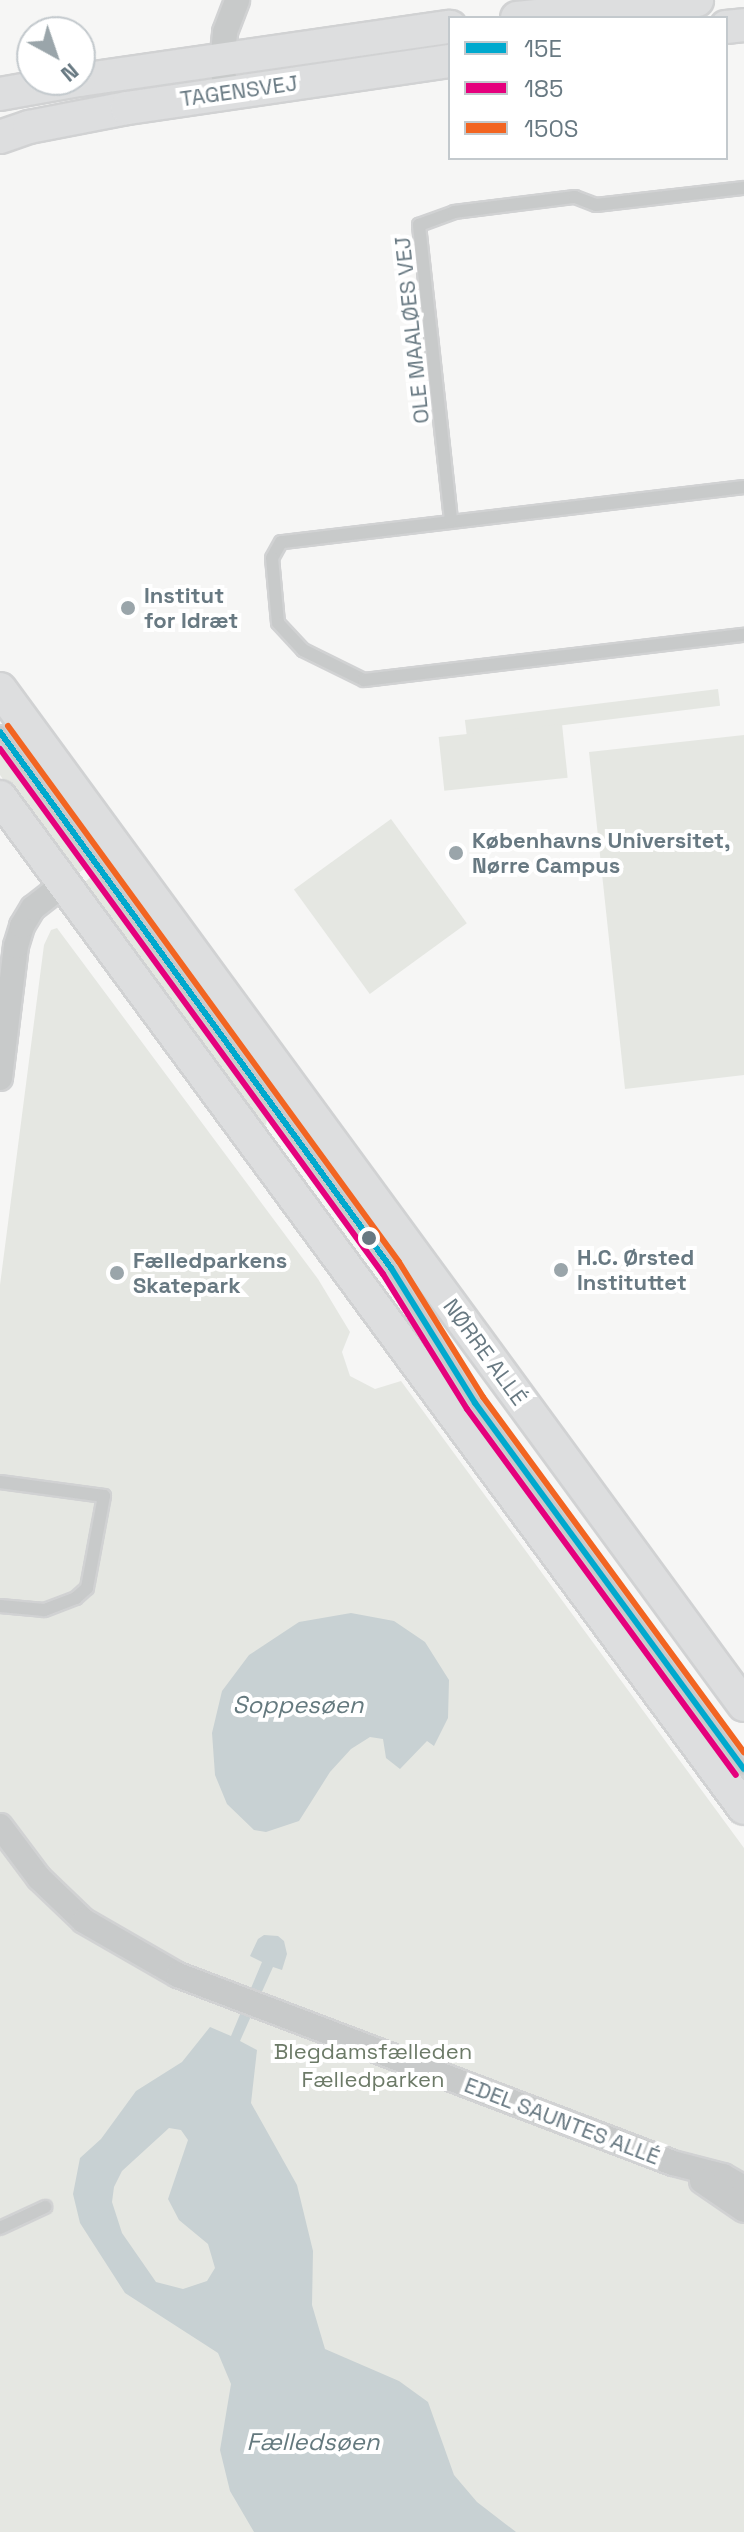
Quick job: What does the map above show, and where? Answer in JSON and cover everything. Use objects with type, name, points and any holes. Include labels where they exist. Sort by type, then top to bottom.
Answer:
[{"type":"street","points":[[224,77],[225,32],[237,0]]},
{"type":"street","points":[[525,13],[697,0]]},
{"type":"street","name":"TAGENSVEJ","points":[[10,129],[448,27]]},
{"type":"street","name":"TAGENSVEJ","points":[[96,77],[151,67],[224,77],[448,61]]},
{"type":"street","name":"NØRRE ALLÉ","points":[[0,689],[744,1705]]},
{"type":"street","points":[[0,797],[744,1808]]},
{"type":"street","points":[[0,1078],[16,946],[22,926],[33,908],[65,883]]},
{"type":"street","name":"EDEL SAUNTES ALLÉ","points":[[0,1826],[39,1878],[84,1921],[129,1950],[189,1979],[673,2163],[723,2176],[744,2188]]},
{"type":"street","name":"EDEL SAUNTES ALLÉ","points":[[673,2163],[744,2210]]},
{"type":"lane","name":"OLE MAALØES VEJ","points":[[451,520],[419,225],[454,212],[575,197],[596,205],[744,188]]},
{"type":"lane","points":[[744,487],[281,542],[272,558],[278,623],[303,650],[364,680],[744,635]]},
{"type":"lane","points":[[0,732],[369,1238],[475,1403],[744,1769]]},
{"type":"lane","points":[[0,1482],[104,1496],[87,1588],[76,1598],[44,1610],[0,1606]]},
{"type":"lane","points":[[0,2228],[45,2207]]},
{"type":"green space","points":[[718,689],[720,706],[467,737],[465,720]]},
{"type":"green space","points":[[562,724],[568,778],[444,791],[439,737]]},
{"type":"green space","points":[[744,735],[744,1075],[625,1089],[589,752]]},
{"type":"green space","points":[[0,753],[84,869],[73,877],[0,775]]},
{"type":"green space","points":[[391,819],[467,923],[370,994],[294,890]]},
{"type":"green space","points":[[91,877],[267,1119],[266,1125],[260,1128],[81,885]]},
{"type":"green space","name":"Fælledparken","points":[[57,928],[318,1279],[350,1332],[342,1352],[350,1376],[375,1389],[401,1381],[744,1848],[744,2532],[0,2532],[0,1285],[44,945],[51,930]]},
{"type":"water","name":"Soppesøen","points":[[351,1613],[394,1621],[425,1642],[449,1680],[448,1718],[434,1746],[427,1741],[400,1769],[386,1758],[383,1739],[370,1737],[351,1749],[330,1772],[299,1821],[266,1832],[254,1830],[227,1804],[215,1775],[212,1733],[222,1691],[249,1655],[299,1622]]},
{"type":"water","name":"Fælledsøen","points":[[264,1935],[278,1936],[284,1941],[287,1954],[282,1970],[273,1967],[240,2041],[257,2050],[251,2103],[297,2185],[313,2251],[312,2305],[325,2349],[399,2381],[428,2402],[454,2475],[477,2502],[516,2532],[254,2532],[230,2491],[220,2450],[231,2384],[218,2353],[125,2293],[80,2223],[73,2194],[80,2158],[101,2139],[136,2091],[182,2062],[210,2027],[231,2036],[262,1962],[250,1956],[258,1939]],"holes":[[[169,2128],[181,2130],[188,2140],[168,2199],[179,2220],[208,2244],[215,2268],[207,2281],[183,2289],[156,2282],[122,2233],[112,2202],[114,2187],[122,2171]]]},
{"type":"transit line","name":"150S","points":[[8,726],[399,1262],[483,1397],[744,1752]]},
{"type":"transit line","name":"15E","points":[[0,732],[391,1268],[475,1403],[744,1769]]},
{"type":"transit line","name":"185","points":[[0,749],[383,1274],[467,1409],[736,1775]]},
{"type":"place","name":"Institut for Idræt","points":[[128,608]]},
{"type":"place","name":"Københavns Universitet, Nørre Campus","points":[[456,853]]},
{"type":"place","name":"H.C. Ørsted Instituttet","points":[[561,1270]]},
{"type":"place","name":"Fælledparkens Skatepark","points":[[117,1273]]},
{"type":"park label","name":"Blegdamsfælleden","points":[[373,2052]]}]
